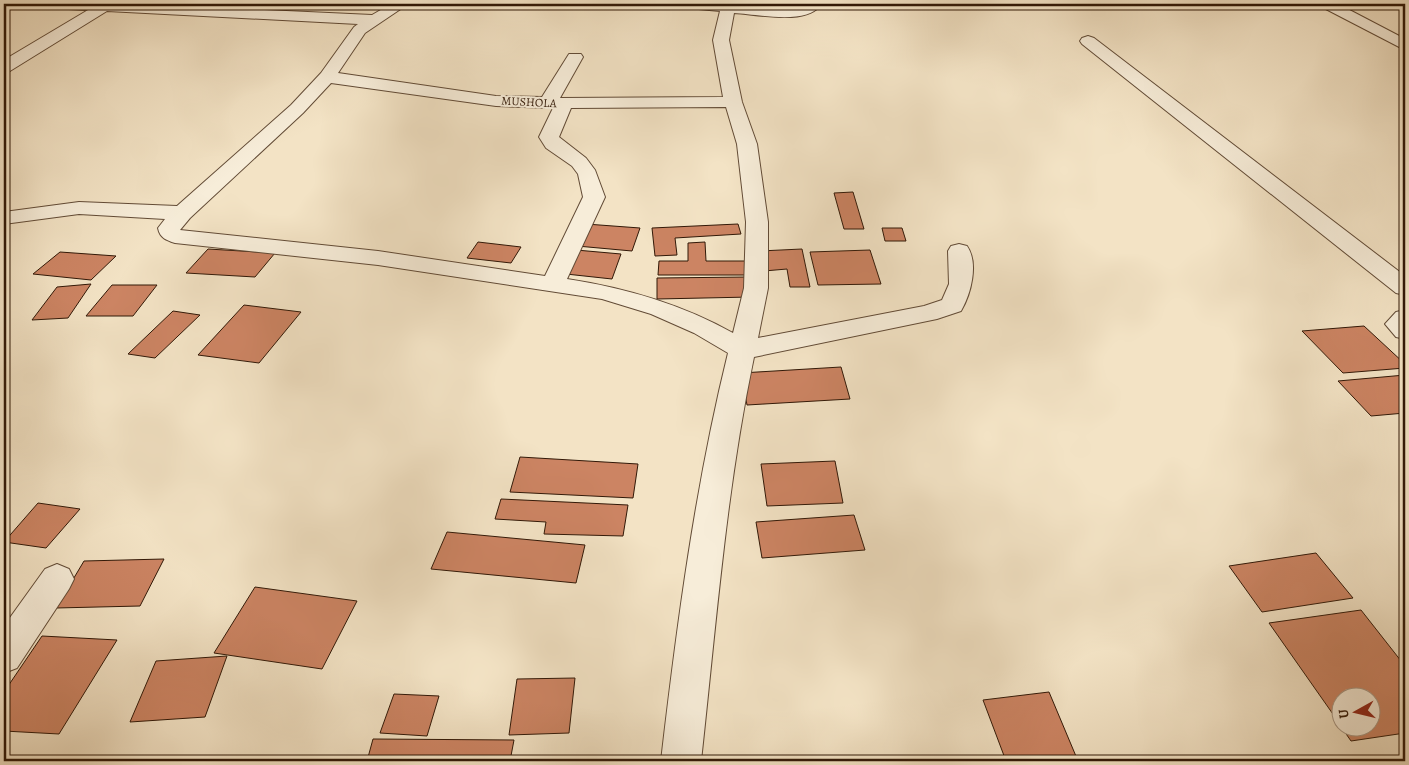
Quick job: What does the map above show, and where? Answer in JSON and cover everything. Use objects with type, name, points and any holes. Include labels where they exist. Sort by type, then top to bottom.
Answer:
[{"type":"street","points":[[49,4],[199,7],[373,20]]},
{"type":"street","points":[[401,4],[373,20],[354,36],[327,77],[297,108],[182,213],[169,228],[170,233],[175,236],[378,258],[604,292],[660,308],[703,326],[743,350],[928,313],[952,305],[961,284],[959,251]]},
{"type":"street","points":[[688,4],[799,13],[814,4]]},
{"type":"street","points":[[1327,4],[1405,45]]},
{"type":"street","points":[[4,67],[104,6]]},
{"type":"street","points":[[680,761],[716,480],[730,403],[756,288],[757,222],[746,144],[733,102],[721,40],[728,8]]},
{"type":"street","points":[[1088,41],[1405,288]]},
{"type":"street","points":[[553,284],[594,197],[588,174],[584,168],[579,162],[553,144],[549,137],[556,103],[575,57]]},
{"type":"street","name":"MUSHOLA","points":[[327,77],[496,100],[556,103],[733,102]]},
{"type":"street","points":[[4,218],[79,208],[182,213]]},
{"type":"street","points":[[1405,318],[1398,324],[1405,331]]},
{"type":"street","points":[[4,656],[57,579]]},
{"type":"building","points":[[853,192],[864,229],[844,229],[834,193]]},
{"type":"building","points":[[586,224],[640,228],[632,251],[577,246]]},
{"type":"building","points":[[738,224],[741,234],[675,238],[677,255],[655,256],[652,228]]},
{"type":"building","points":[[882,228],[902,228],[906,241],[885,241]]},
{"type":"building","points":[[478,242],[521,247],[511,263],[467,258]]},
{"type":"building","points":[[705,242],[706,261],[748,261],[749,275],[658,275],[659,261],[688,261],[688,243]]},
{"type":"building","points":[[208,249],[275,253],[255,277],[186,273]]},
{"type":"building","points":[[802,249],[810,287],[790,287],[787,269],[764,271],[760,251]]},
{"type":"building","points":[[576,250],[621,254],[612,279],[566,274]]},
{"type":"building","points":[[870,250],[881,284],[818,285],[810,252]]},
{"type":"building","points":[[60,252],[116,256],[91,280],[33,274]]},
{"type":"building","points":[[748,277],[751,297],[657,299],[657,278]]},
{"type":"building","points":[[91,284],[68,318],[32,320],[57,287]]},
{"type":"building","points":[[112,285],[157,285],[133,316],[86,316]]},
{"type":"building","points":[[244,305],[301,312],[259,363],[198,355]]},
{"type":"building","points":[[173,311],[200,315],[155,358],[128,354]]},
{"type":"building","points":[[1364,326],[1405,364],[1405,368],[1343,373],[1302,331]]},
{"type":"building","points":[[841,367],[850,399],[747,405],[741,373]]},
{"type":"building","points":[[1405,375],[1405,413],[1371,416],[1338,381]]},
{"type":"building","points":[[520,457],[638,464],[633,498],[510,492]]},
{"type":"building","points":[[835,461],[843,503],[767,506],[761,464]]},
{"type":"building","points":[[501,499],[628,505],[623,536],[544,534],[546,522],[495,519]]},
{"type":"building","points":[[38,503],[80,509],[46,548],[4,542]]},
{"type":"building","points":[[854,515],[865,550],[762,558],[756,522]]},
{"type":"building","points":[[447,532],[585,545],[576,583],[431,569]]},
{"type":"building","points":[[1316,553],[1353,598],[1262,612],[1229,566]]},
{"type":"building","points":[[164,559],[140,606],[56,608],[84,561]]},
{"type":"building","points":[[255,587],[357,601],[322,669],[214,653]]},
{"type":"building","points":[[1361,610],[1405,666],[1405,733],[1382,736],[1382,688],[1332,688],[1332,713],[1269,623]]},
{"type":"building","points":[[42,636],[117,640],[59,734],[4,731],[4,692]]},
{"type":"building","points":[[227,656],[205,717],[130,722],[156,661]]},
{"type":"building","points":[[575,678],[569,733],[509,735],[517,679]]},
{"type":"building","points":[[1049,692],[1078,761],[1006,761],[983,700]]},
{"type":"building","points":[[394,694],[439,696],[427,736],[380,733]]},
{"type":"building","points":[[1349,738],[1371,738],[1351,741]]},
{"type":"building","points":[[373,739],[514,740],[510,761],[367,761]]}]
